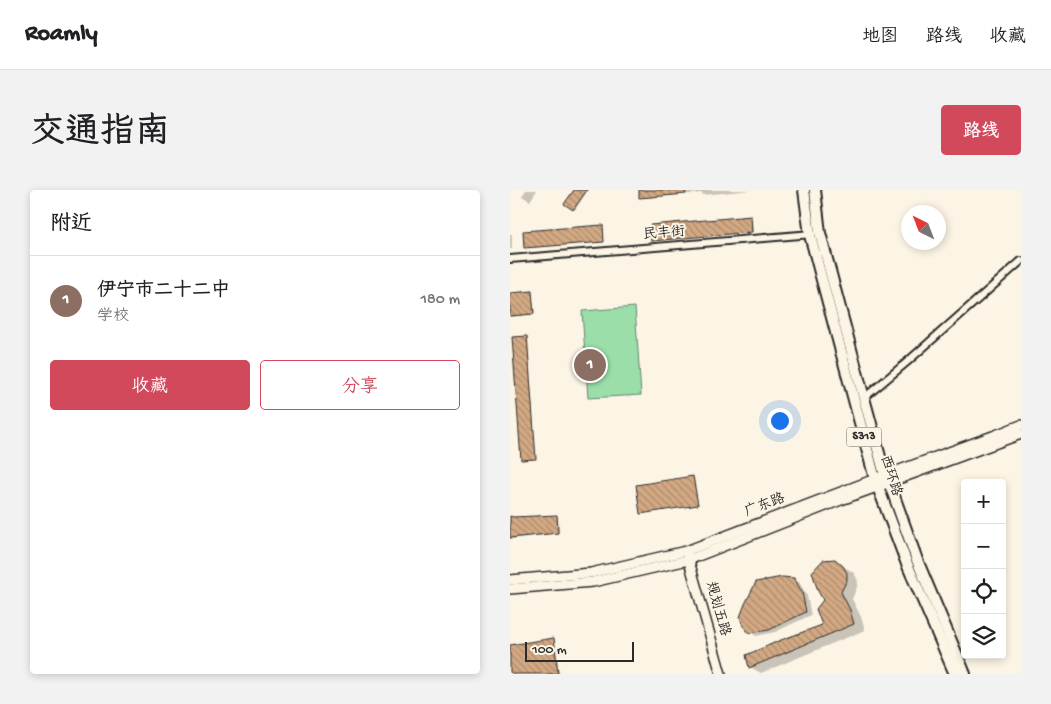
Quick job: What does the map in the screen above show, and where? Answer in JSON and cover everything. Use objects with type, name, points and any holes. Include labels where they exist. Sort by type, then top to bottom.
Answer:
[{"type":"main road","name":"西环路","points":[[804,190],[876,483],[907,564],[955,674]]},
{"type":"main road","name":"西环路","points":[[814,190],[815,234],[887,478],[917,560],[965,674]]},
{"type":"street","name":"民丰街","points":[[510,259],[815,234]]},
{"type":"street","points":[[864,398],[1021,260]]},
{"type":"street","name":"广东路","points":[[510,589],[593,582],[687,555],[1021,425]]},
{"type":"street","name":"广东路","points":[[887,478],[1021,434]]},
{"type":"street","name":"广东路","points":[[510,580],[591,573],[687,555]]},
{"type":"street","name":"规划五路","points":[[687,555],[721,674]]},
{"type":"green space","points":[[635,307],[641,395],[588,398],[582,311]]},
{"type":"building","points":[[574,190],[587,190],[573,210],[564,204]]},
{"type":"building","points":[[639,190],[685,190],[686,194],[639,198]]},
{"type":"building","points":[[751,216],[752,232],[651,241],[650,225]]},
{"type":"building","points":[[603,225],[604,242],[524,248],[523,231]]},
{"type":"building","points":[[532,291],[534,314],[510,316],[510,293]]},
{"type":"building","points":[[527,336],[536,459],[521,460],[512,337]]},
{"type":"building","points":[[693,476],[698,505],[640,514],[636,485]]},
{"type":"building","points":[[557,515],[558,533],[510,538],[510,516]]},
{"type":"building","points":[[835,559],[843,566],[847,573],[847,580],[841,592],[850,610],[854,624],[749,668],[746,655],[822,625],[816,609],[823,600],[812,572],[823,560]]},
{"type":"building","points":[[782,577],[794,578],[802,592],[806,612],[769,630],[749,633],[743,626],[740,617],[756,582]]},
{"type":"building","points":[[554,638],[558,674],[510,674],[510,645]]},
{"type":"place","name":"伊宁市二十二中","points":[[590,365]]}]
